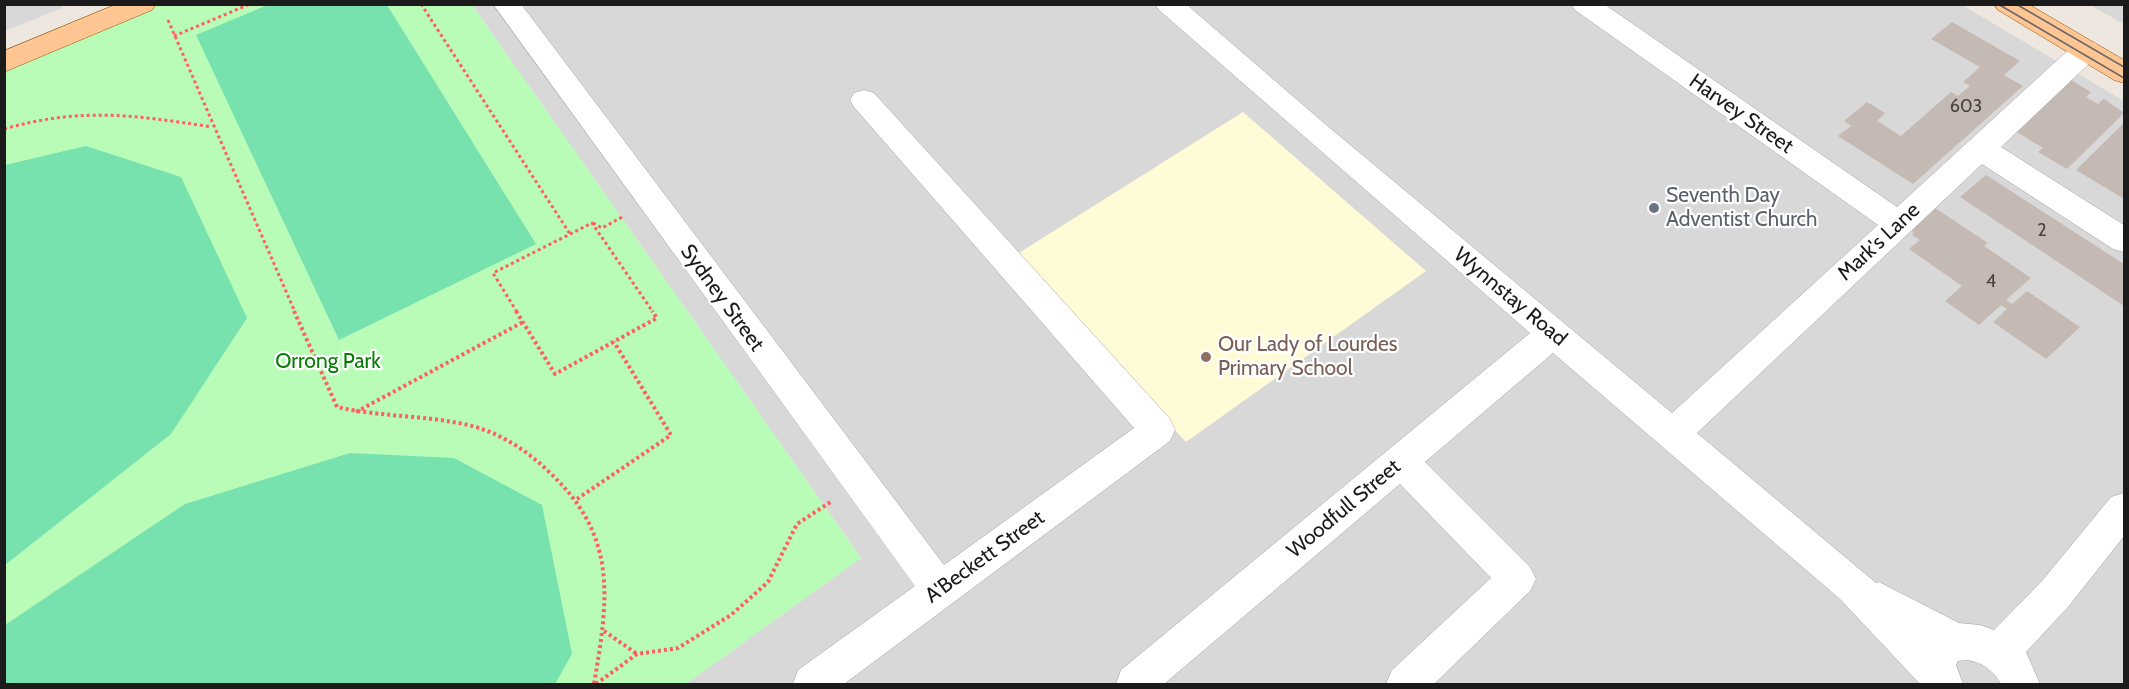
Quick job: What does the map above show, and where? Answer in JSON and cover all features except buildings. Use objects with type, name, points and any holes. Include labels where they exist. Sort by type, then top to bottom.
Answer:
[{"type":"main road","points":[[4,62],[143,4]]},
{"type":"main road","points":[[2018,7],[2124,73]]},
{"type":"street","name":"Sydney Street","points":[[506,4],[940,590]]},
{"type":"street","name":"Wynnstay Road","points":[[1168,4],[1853,586],[1942,682]]},
{"type":"street","name":"Harvey Street","points":[[1584,4],[1898,223]]},
{"type":"street","name":"Mark's Lane","points":[[1673,434],[2086,50]]},
{"type":"street","name":"A'Beckett Street","points":[[812,684],[1158,430],[864,100]]},
{"type":"street","points":[[1981,149],[2124,240]]},
{"type":"street","name":"Woodfull Street","points":[[1135,684],[1553,333]]},
{"type":"street","points":[[1401,461],[1517,579],[1406,684]]},
{"type":"street","points":[[1999,653],[2055,594],[2124,509]]},
{"type":"street","name":"Wynnstay Road","points":[[1853,586],[1955,641]]},
{"type":"street","points":[[1942,682],[1937,666],[1938,654],[1945,646],[1955,641],[1969,640],[1984,644],[1999,653],[2011,665],[2021,684]]},
{"type":"path","points":[[174,36],[249,4]]},
{"type":"path","points":[[421,4],[570,234]]},
{"type":"path","points":[[168,20],[337,407],[356,412],[446,421],[487,430],[520,447],[551,472],[577,499],[592,524],[601,550],[606,596],[595,684]]},
{"type":"path","points":[[4,129],[33,120],[69,115],[119,116],[213,127]]},
{"type":"path","points":[[592,223],[657,318],[555,374],[494,273],[592,223]]},
{"type":"path","points":[[592,223],[602,228],[609,224]]},
{"type":"path","points":[[356,412],[523,322]]},
{"type":"path","points":[[577,499],[671,435],[614,342]]},
{"type":"path","points":[[595,684],[637,654],[678,648],[731,615],[768,582],[797,524],[842,495]]},
{"type":"path","points":[[603,631],[637,654]]},
{"type":"shaded area","points":[[5,4],[61,5],[62,8],[5,31]]},
{"type":"shaded area","points":[[472,5],[1962,5],[2124,101],[2124,684],[686,684],[861,558]]},
{"type":"shaded area","points":[[2090,5],[2124,5],[2124,24]]},
{"type":"shaded area","name":"Our Lady of Lourdes Primary School","points":[[1243,112],[1426,271],[1186,442],[1014,256]]},
{"type":"green space","points":[[270,4],[387,5],[536,244],[339,340],[196,35]]},
{"type":"green space","name":"Orrong Park","points":[[147,5],[472,5],[861,558],[686,684],[5,684],[5,65]]},
{"type":"green space","points":[[86,146],[181,177],[247,318],[171,434],[5,565],[5,165]]},
{"type":"green space","points":[[350,453],[454,458],[542,505],[572,654],[555,684],[5,684],[5,625],[185,504]]},
{"type":"tram line","points":[[1998,4],[2124,78]]},
{"type":"tram line","points":[[2016,4],[2124,67]]},
{"type":"place","name":"Seventh Day Adventist Church","points":[[1654,208]]},
{"type":"place","name":"Our Lady of Lourdes Primary School","points":[[1206,357]]}]
